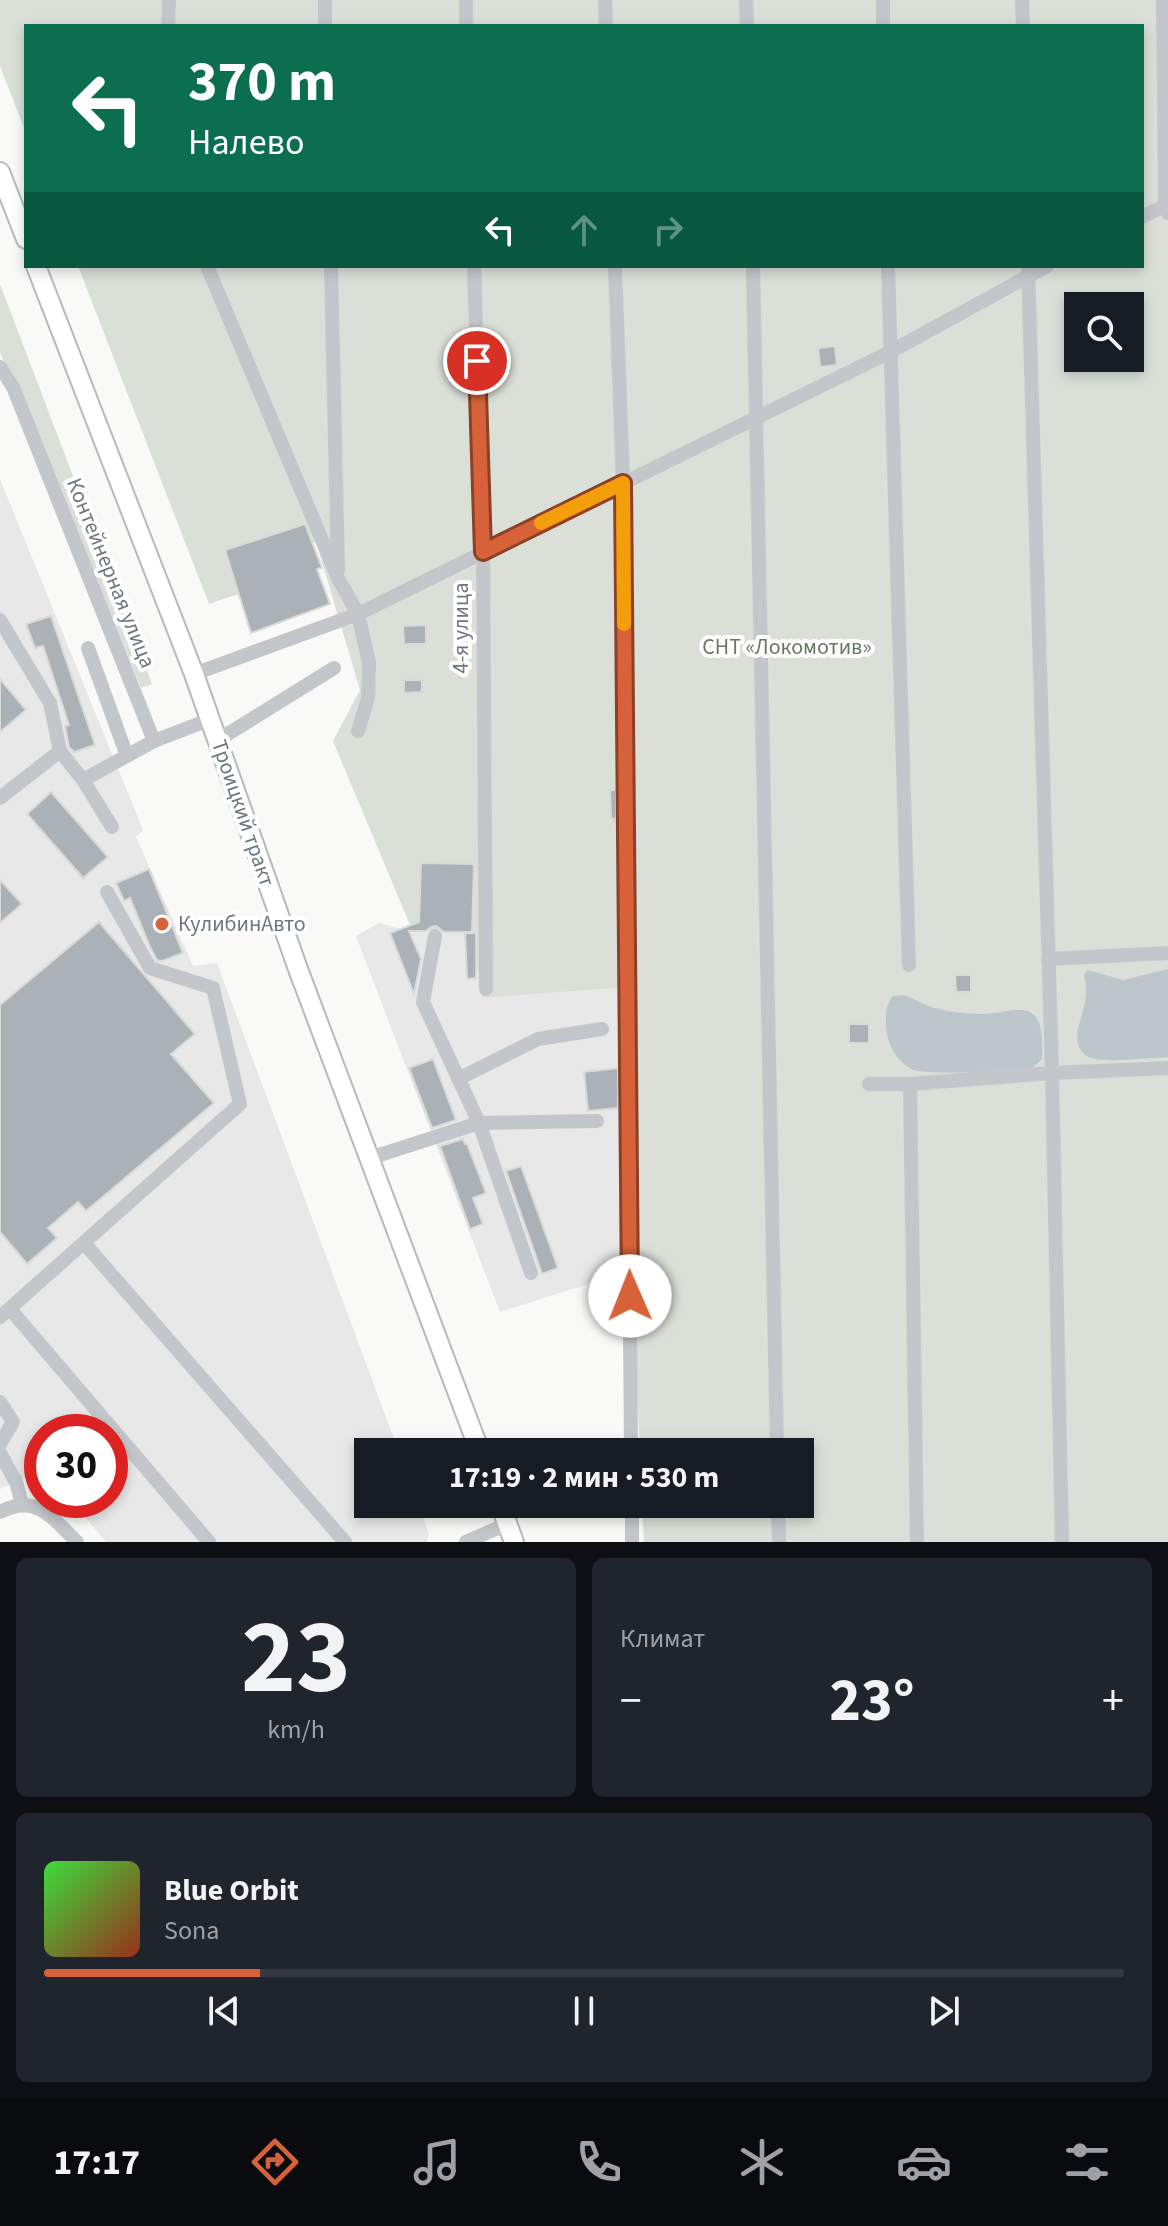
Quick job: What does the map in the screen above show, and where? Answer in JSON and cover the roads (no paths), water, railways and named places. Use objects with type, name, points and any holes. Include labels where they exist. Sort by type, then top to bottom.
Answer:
[{"type":"main road","points":[[0,172],[24,234]]},
{"type":"main road","name":"Троицкий тракт","points":[[37,268],[211,719],[298,969],[475,1438]]},
{"type":"main road","points":[[505,1518],[514,1542]]},
{"type":"street","points":[[168,24],[169,0]]},
{"type":"street","points":[[325,0],[325,24]]},
{"type":"street","points":[[466,0],[466,24]]},
{"type":"street","points":[[605,0],[606,24]]},
{"type":"street","points":[[746,0],[747,24]]},
{"type":"street","points":[[883,0],[883,24]]},
{"type":"street","points":[[1022,0],[1023,24]]},
{"type":"street","points":[[1144,216],[1167,207],[1163,0]]},
{"type":"street","points":[[208,268],[338,578],[358,614],[369,663],[368,698],[358,731]]},
{"type":"street","points":[[331,268],[338,578]]},
{"type":"street","name":"4-я улица","points":[[474,268],[483,552],[486,989]]},
{"type":"street","points":[[615,268],[623,483],[631,1438]]},
{"type":"street","points":[[753,268],[777,1438]]},
{"type":"street","points":[[888,268],[909,965]]},
{"type":"street","points":[[194,674],[358,614],[890,352],[1028,271],[1052,1073],[1062,1542]]},
{"type":"street","name":"Контейнерная улица","points":[[0,367],[13,387],[154,741]]},
{"type":"street","points":[[0,620],[50,703],[60,751],[83,780],[112,827]]},
{"type":"street","points":[[88,648],[127,756]]},
{"type":"street","points":[[218,740],[334,668]]},
{"type":"street","points":[[83,780],[154,741],[211,719]]},
{"type":"street","points":[[0,798],[60,751]]},
{"type":"street","points":[[107,892],[150,968],[213,988],[240,1104],[5,1313],[209,1542]]},
{"type":"street","points":[[435,936],[423,1002],[479,1123],[531,1273]]},
{"type":"street","points":[[1048,959],[1168,953]]},
{"type":"street","points":[[458,1079],[538,1039],[602,1029]]},
{"type":"street","points":[[869,1084],[1168,1068]]},
{"type":"street","points":[[910,1084],[917,1542]]},
{"type":"street","points":[[370,1158],[479,1123],[597,1121]]},
{"type":"street","points":[[84,1243],[345,1542]]},
{"type":"street","points":[[0,1402],[13,1422],[0,1444]]},
{"type":"street","points":[[0,1453],[16,1482],[22,1504]]},
{"type":"street","points":[[0,1512],[14,1505],[31,1505],[50,1515],[77,1542]]},
{"type":"street","points":[[632,1518],[632,1542]]},
{"type":"street","points":[[778,1518],[779,1542]]},
{"type":"street","points":[[466,1542],[507,1524]]},
{"type":"place","name":"КулибинАвто","points":[[162,924]]},
{"type":"park label","name":"СНТ «Локомотив»","points":[[787,647]]}]
